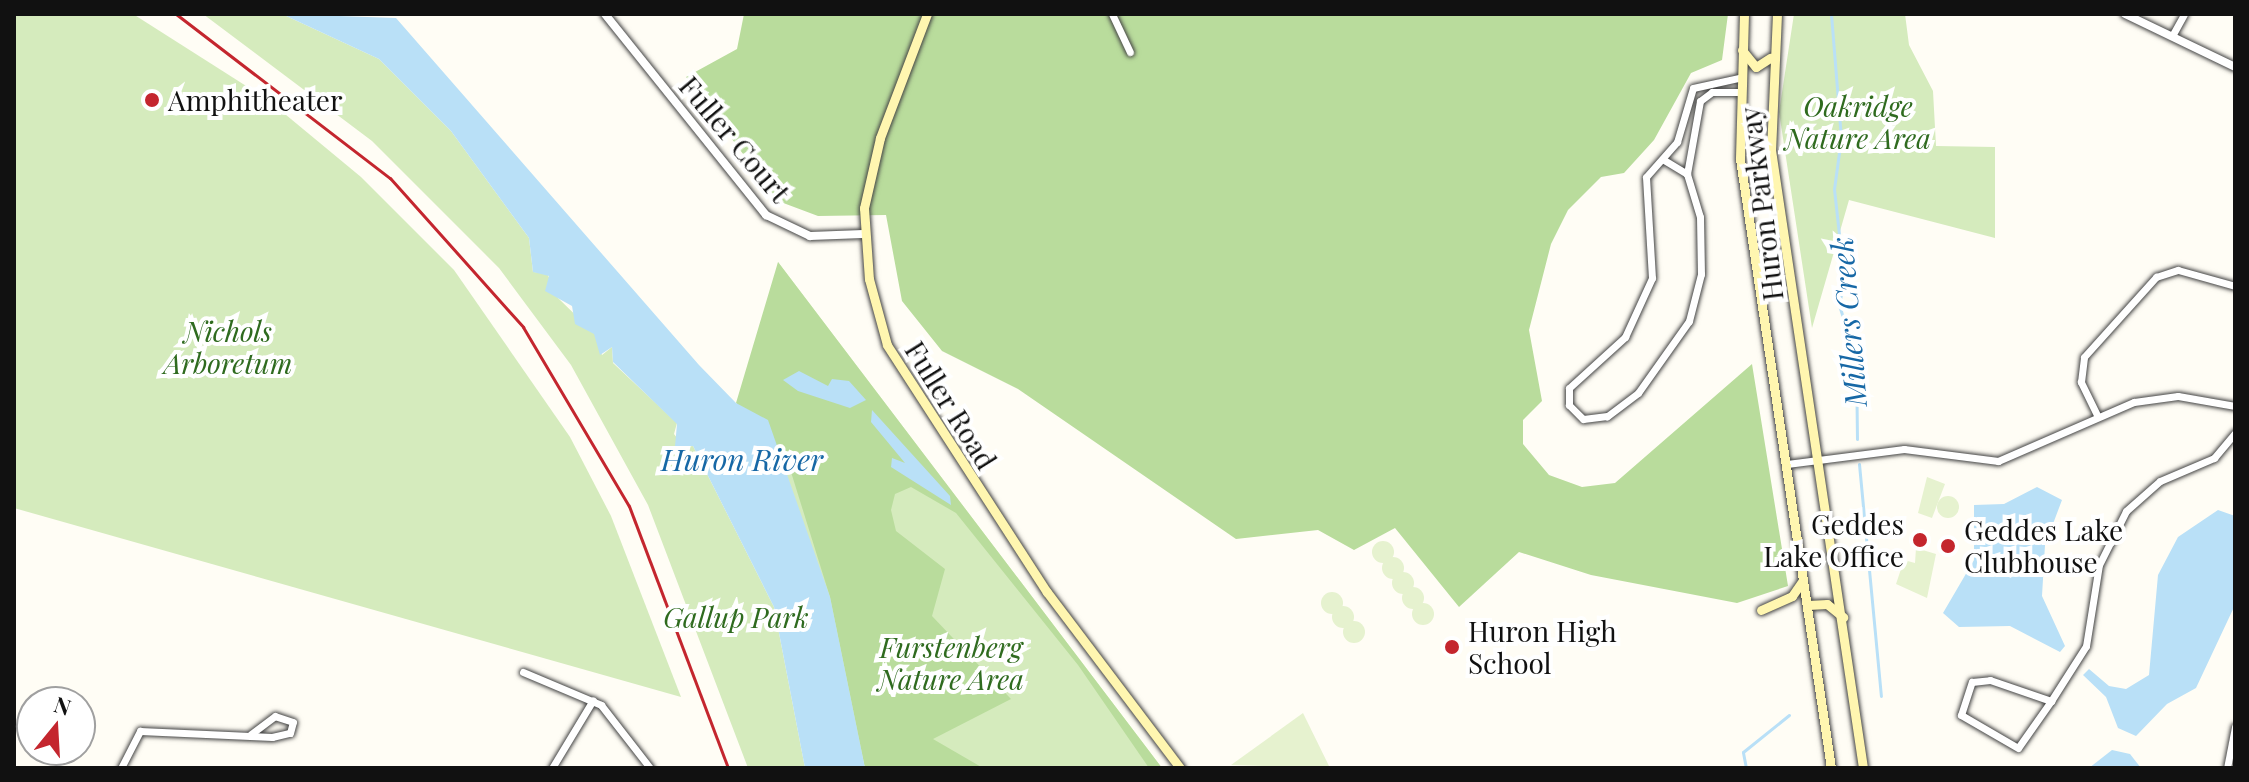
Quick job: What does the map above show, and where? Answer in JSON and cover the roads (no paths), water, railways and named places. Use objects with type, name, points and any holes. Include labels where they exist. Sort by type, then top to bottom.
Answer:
[{"type":"main road","name":"Fuller Road","points":[[927,14],[880,138],[863,234],[875,308],[904,378],[1047,592],[1180,768]]},
{"type":"main road","name":"Huron Parkway","points":[[1744,14],[1737,92],[1740,159],[1831,768]]},
{"type":"main road","name":"Huron Parkway","points":[[1777,14],[1772,55],[1771,150],[1843,617],[1863,768]]},
{"type":"main road","points":[[1741,47],[1756,67],[1772,55]]},
{"type":"main road","points":[[1761,610],[1796,593],[1804,577]]},
{"type":"main road","points":[[1808,605],[1827,604],[1843,617]]},
{"type":"street","name":"Fuller Court","points":[[605,14],[766,215],[810,236],[863,234]]},
{"type":"street","points":[[1112,14],[1130,52]]},
{"type":"street","points":[[2125,14],[2235,67]]},
{"type":"street","points":[[2172,36],[2184,14]]},
{"type":"street","points":[[1737,92],[1712,92],[1700,101],[1687,174],[1703,242],[1689,321],[1638,393],[1607,416],[1583,419],[1569,405],[1569,388],[1618,346],[1647,296],[1655,250],[1644,185],[1664,160],[1693,88],[1738,78]]},
{"type":"street","points":[[1664,160],[1687,174]]},
{"type":"street","points":[[2097,415],[2081,382],[2084,357],[2156,277],[2178,270],[2235,286]]},
{"type":"street","points":[[1787,464],[1904,449],[2010,460],[2097,415],[2178,396],[2235,406]]},
{"type":"street","points":[[2051,701],[1976,680],[1959,709],[2018,748],[2051,701],[2086,646],[2099,565],[2126,511],[2160,481],[2214,458],[2235,433]]},
{"type":"street","points":[[523,672],[593,700],[650,768]]},
{"type":"street","points":[[552,768],[593,700]]},
{"type":"street","points":[[121,768],[140,731],[285,735],[293,722],[275,716],[251,734]]},
{"type":"street","points":[[2227,768],[2235,727]]},
{"type":"water","name":"Huron River","points":[[282,14],[396,18],[699,365],[736,403],[768,420],[830,597],[865,768],[805,768],[774,607],[693,446],[675,446],[677,424],[613,362],[612,347],[600,355],[594,334],[575,324],[572,306],[545,291],[549,276],[533,272],[529,238],[451,131],[379,59]]},
{"type":"water","points":[[799,371],[828,386],[832,379],[849,381],[866,400],[850,408],[798,391],[783,380]]},
{"type":"water","points":[[872,410],[950,496],[951,505],[891,467],[892,458],[905,463],[871,422]]},
{"type":"water","points":[[2037,487],[2062,500],[2045,545],[2042,596],[2065,646],[2060,652],[2010,626],[1959,627],[1943,613],[1974,560],[1974,505],[2004,504]]},
{"type":"water","points":[[2218,510],[2235,516],[2235,605],[2196,688],[2167,704],[2136,736],[2118,728],[2106,697],[2083,675],[2089,669],[2109,686],[2126,689],[2149,675],[2158,575],[2178,537]]},
{"type":"water","points":[[2112,750],[2130,754],[2141,768],[2089,768]]},
{"type":"waterway","name":"Millers Creek","points":[[1831,14],[1841,138],[1834,189],[1844,279],[1839,305],[1856,358],[1857,439]]},
{"type":"waterway","name":"Millers Creek","points":[[1859,464],[1881,696]]},
{"type":"waterway","name":"Millers Creek","points":[[1746,768],[1743,752],[1789,715]]},
{"type":"railway","points":[[176,14],[390,178],[523,327],[629,506],[728,768]]},
{"type":"place","name":"Amphitheater","points":[[152,100]]},
{"type":"place","name":"Geddes Lake Office","points":[[1920,540]]},
{"type":"place","name":"Geddes Lake Clubhouse","points":[[1948,546]]},
{"type":"place","name":"Huron High School","points":[[1452,647]]},
{"type":"park label","name":"Oakridge Nature Area","points":[[1858,122]]},
{"type":"park label","name":"Nichols Arboretum","points":[[228,347]]},
{"type":"park label","name":"Gallup Park","points":[[736,617]]},
{"type":"park label","name":"Furstenberg Nature Area","points":[[951,663]]}]
